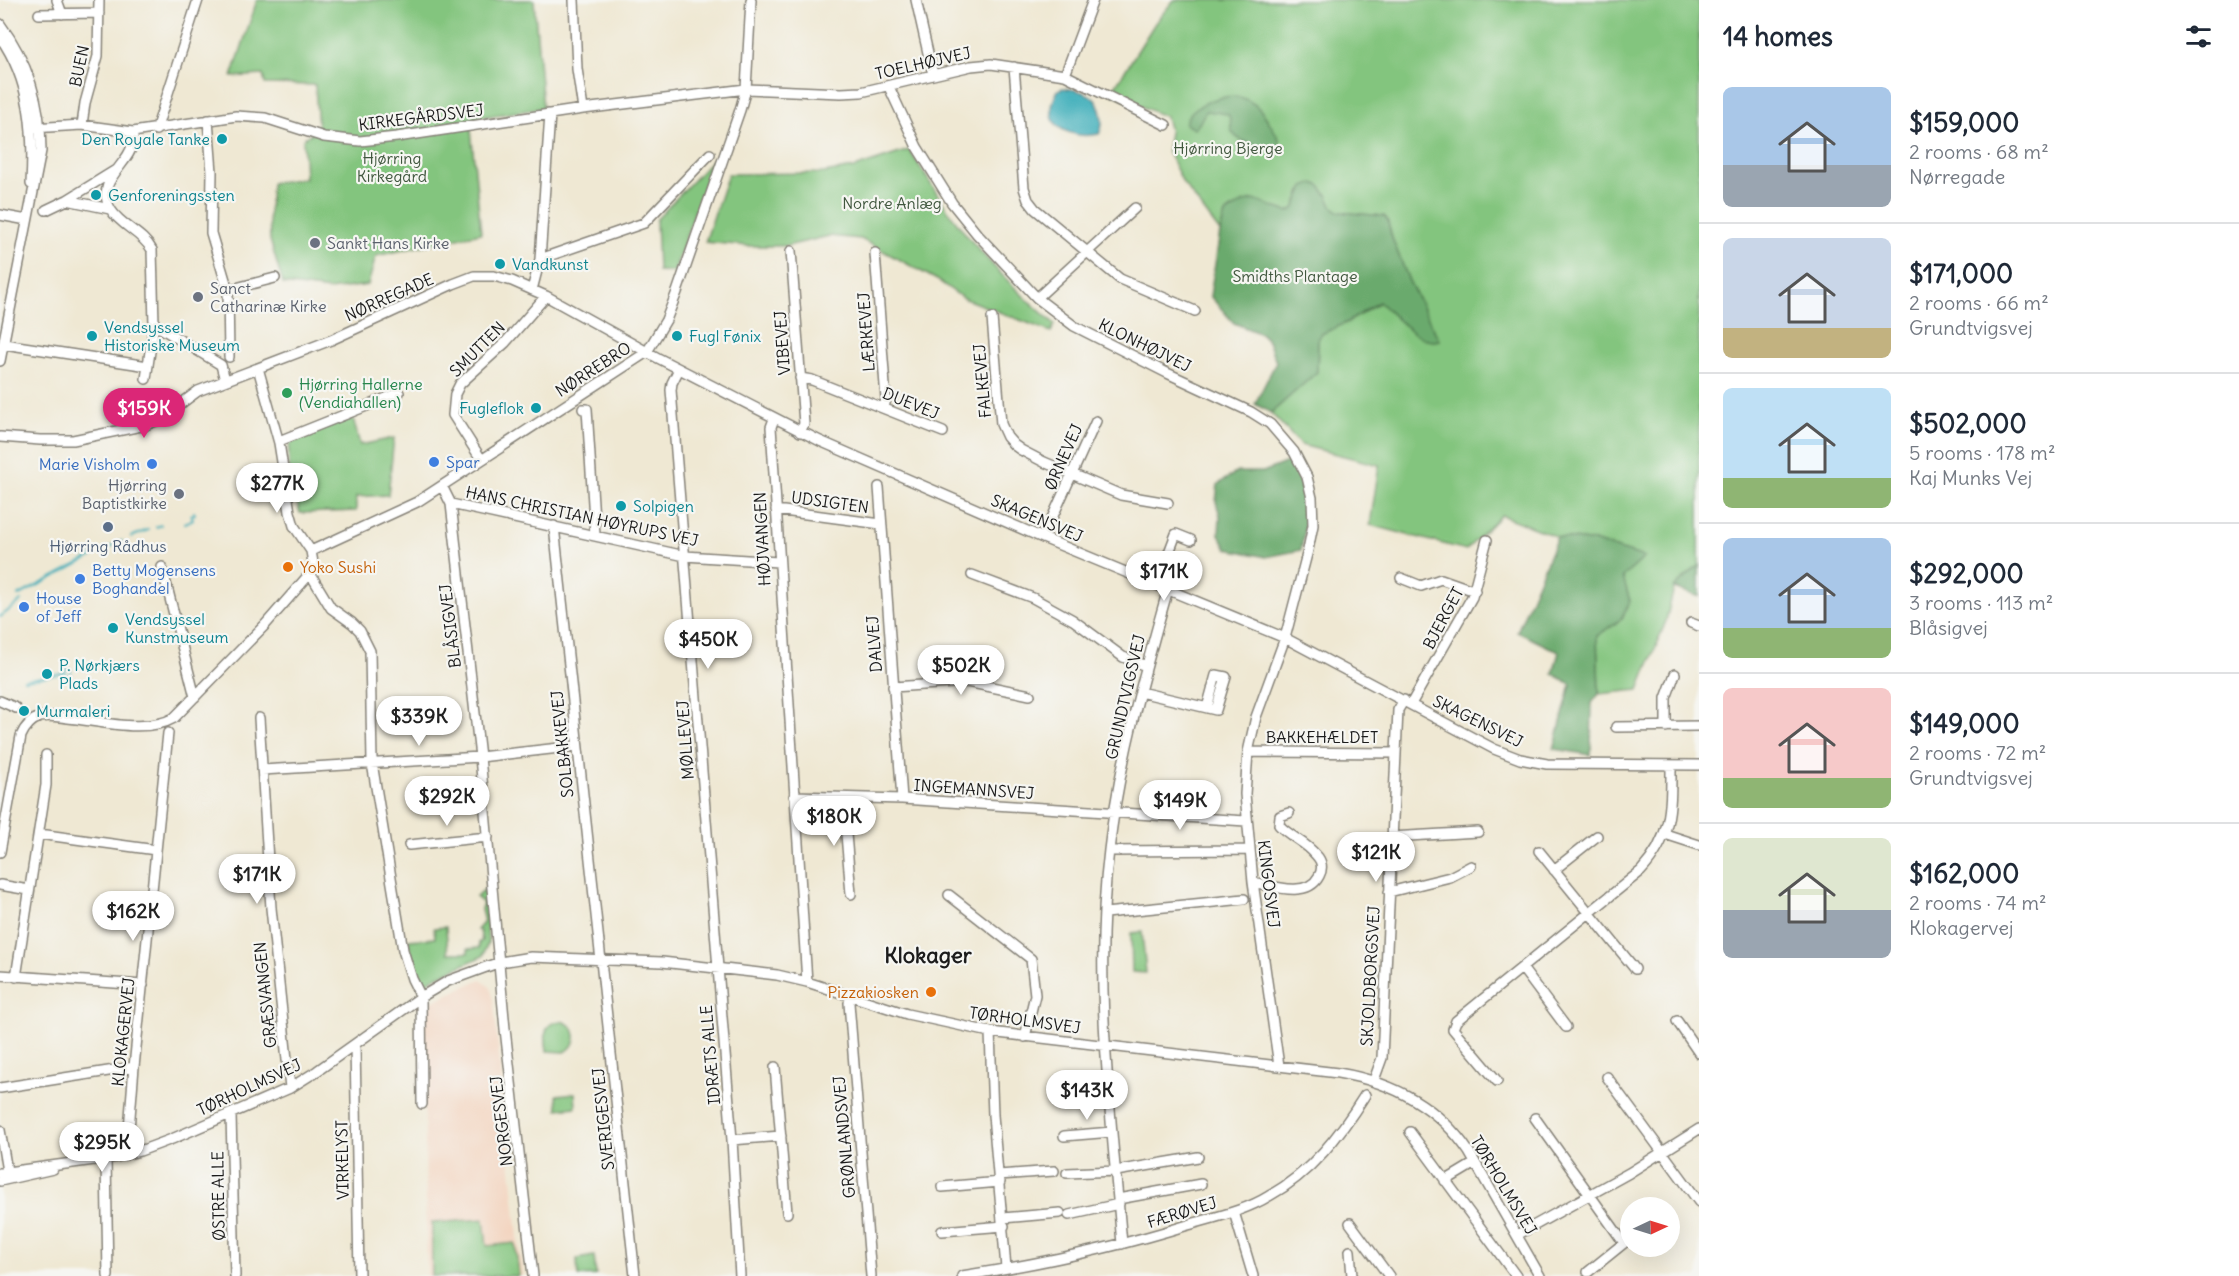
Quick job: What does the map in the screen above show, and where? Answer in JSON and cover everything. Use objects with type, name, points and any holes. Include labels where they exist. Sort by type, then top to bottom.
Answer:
[{"type":"street","points":[[57,0],[62,14]]},
{"type":"street","name":"BUEN","points":[[82,125],[85,104],[98,56],[99,0]]},
{"type":"street","points":[[156,130],[198,0]]},
{"type":"street","points":[[574,0],[577,69],[583,109]]},
{"type":"street","name":"NØRREBRO","points":[[311,551],[417,502],[647,352],[666,320],[677,292],[740,110],[746,89],[751,0]]},
{"type":"street","points":[[916,0],[933,75]]},
{"type":"street","points":[[1065,75],[1092,0]]},
{"type":"street","points":[[39,14],[99,13]]},
{"type":"street","points":[[0,24],[30,77],[36,128],[30,204],[0,361]]},
{"type":"street","points":[[0,37],[15,62],[36,128]]},
{"type":"street","name":"TOELHØJVEJ","points":[[746,89],[842,93],[889,87],[971,66],[991,64],[1065,75],[1166,125]]},
{"type":"street","points":[[1014,67],[1024,188],[1028,200],[1035,209],[1120,279],[1195,311]]},
{"type":"street","name":"KLONHØJVEJ","points":[[889,87],[917,147],[952,203],[977,234],[1037,298],[1074,326],[1251,412],[1270,424],[1294,452],[1310,487],[1313,525],[1285,638]]},
{"type":"street","name":"KIRKEGÅRDSVEJ","points":[[36,128],[82,125],[133,132],[236,116],[250,116],[265,118],[324,137],[360,141],[583,109],[746,89]]},
{"type":"street","points":[[532,290],[540,259],[550,114]]},
{"type":"street","points":[[208,120],[212,172],[211,233],[228,290],[230,357]]},
{"type":"street","points":[[46,210],[114,171],[129,154],[133,132]]},
{"type":"street","points":[[540,259],[644,223],[710,154]]},
{"type":"street","points":[[110,209],[107,192],[114,171]]},
{"type":"street","points":[[4,344],[117,361],[127,369],[147,372],[154,324],[150,246],[110,209],[67,200]]},
{"type":"street","points":[[1037,298],[1135,208]]},
{"type":"street","points":[[0,215],[27,220]]},
{"type":"street","name":"VIBEVEJ","points":[[791,251],[804,424],[800,432]]},
{"type":"street","name":"LÆRKEVEJ","points":[[875,253],[886,399],[884,408]]},
{"type":"street","name":"NØRREGADE","points":[[0,437],[73,440],[146,425],[159,420],[198,391],[331,340],[474,276],[494,276],[532,290]]},
{"type":"street","points":[[228,290],[276,278]]},
{"type":"street","name":"SKAGENSVEJ","points":[[532,290],[800,432],[1043,538],[1285,638],[1468,736],[1520,759],[1564,765],[1699,765]]},
{"type":"street","name":"SMUTTEN","points":[[481,459],[453,416],[455,394],[460,384],[505,344],[546,296]]},
{"type":"street","name":"FALKEVEJ","points":[[992,318],[1001,424],[1007,437],[1021,450],[1072,474]]},
{"type":"street","points":[[154,324],[221,365],[225,380]]},
{"type":"street","points":[[0,852],[21,736],[32,721],[39,717],[56,716],[156,726],[174,718],[311,575],[315,565],[311,551],[294,525],[290,512],[279,441],[258,368]]},
{"type":"street","name":"MØLLEVEJ","points":[[679,369],[671,387],[717,967]]},
{"type":"street","name":"DUEVEJ","points":[[800,378],[812,380],[943,432]]},
{"type":"street","points":[[279,441],[399,393]]},
{"type":"street","points":[[583,409],[587,409],[595,535]]},
{"type":"street","name":"HØJVANGEN","points":[[774,419],[771,427],[778,562],[807,982]]},
{"type":"street","name":"ØRNEVEJ","points":[[1043,538],[1096,421]]},
{"type":"street","points":[[1072,474],[1121,495],[1168,503]]},
{"type":"street","name":"BLÅSIGVEJ","points":[[442,486],[451,504],[480,757],[500,962]]},
{"type":"street","name":"DALVEJ","points":[[879,487],[902,799]]},
{"type":"street","name":"HANS CHRISTIAN HØYRUPS VEJ","points":[[451,504],[685,556],[778,562]]},
{"type":"street","name":"UDSIGTEN","points":[[776,510],[881,524]]},
{"type":"street","name":"SOLBAKKEVEJ","points":[[554,526],[601,959]]},
{"type":"street","points":[[1157,584],[1176,534],[1191,540]]},
{"type":"street","name":"BJERGET","points":[[1408,702],[1475,591],[1487,540]]},
{"type":"street","points":[[162,567],[195,697]]},
{"type":"street","points":[[311,575],[331,608],[352,622],[360,631],[370,651],[372,763],[403,950],[412,979],[421,997],[422,1104]]},
{"type":"street","points":[[972,575],[1033,598],[1073,620],[1123,657],[1146,666]]},
{"type":"street","points":[[1401,578],[1420,586],[1441,579],[1475,591]]},
{"type":"street","name":"GRUNDTVIGSVEJ","points":[[1122,1244],[1105,1046],[1103,976],[1109,850],[1140,692],[1168,589]]},
{"type":"street","name":"KINGOSVEJ","points":[[1279,1066],[1253,882],[1245,795],[1248,752],[1256,717],[1285,638]]},
{"type":"street","points":[[1666,727],[1666,698],[1675,675]]},
{"type":"street","points":[[893,687],[967,681],[1030,695]]},
{"type":"street","points":[[1140,692],[1207,708]]},
{"type":"street","points":[[0,701],[16,708]]},
{"type":"street","name":"SKJOLDBORGSVEJ","points":[[1374,1080],[1382,1059],[1398,710],[1408,702]]},
{"type":"street","name":"GRÆSVANGEN","points":[[259,718],[271,908],[290,1088]]},
{"type":"street","points":[[1616,727],[1699,726]]},
{"type":"street","name":"KLOKAGERVEJ","points":[[127,1154],[168,733]]},
{"type":"street","points":[[262,770],[480,757],[577,746]]},
{"type":"street","name":"BAKKEHÆLDET","points":[[1248,752],[1396,753]]},
{"type":"street","points":[[16,977],[46,785],[46,754]]},
{"type":"street","points":[[1497,1082],[1454,1029],[1456,1021],[1641,871],[1653,858],[1665,834],[1671,804],[1671,765]]},
{"type":"street","name":"INGEMANNSVEJ","points":[[794,796],[902,799],[1115,813]]},
{"type":"street","points":[[843,798],[852,894]]},
{"type":"street","points":[[1115,813],[1246,821]]},
{"type":"street","points":[[1253,882],[1304,889],[1316,883],[1321,872],[1321,862],[1316,853],[1279,825],[1280,816],[1289,813]]},
{"type":"street","points":[[1392,837],[1478,832]]},
{"type":"street","points":[[39,834],[156,850]]},
{"type":"street","points":[[1665,834],[1699,844]]},
{"type":"street","points":[[1554,870],[1597,836]]},
{"type":"street","points":[[409,845],[488,837]]},
{"type":"street","points":[[1109,850],[1249,850]]},
{"type":"street","points":[[1539,851],[1635,969]]},
{"type":"street","points":[[1389,892],[1450,877],[1471,866]]},
{"type":"street","points":[[0,885],[30,890]]},
{"type":"street","points":[[949,895],[1031,958],[1035,995],[1025,1036]]},
{"type":"street","points":[[1105,913],[1244,899]]},
{"type":"street","name":"TØRHOLMSVEJ","points":[[4,1176],[40,1174],[71,1164],[127,1154],[151,1147],[231,1114],[290,1088],[421,997],[448,981],[500,962],[531,957],[601,959],[717,967],[807,982],[907,1014],[990,1032],[1338,1073],[1374,1080],[1410,1096],[1438,1116],[1455,1133],[1475,1163],[1540,1276]]},
{"type":"street","name":"SVERIGESVEJ","points":[[601,959],[635,1276]]},
{"type":"street","name":"NORGESVEJ","points":[[500,962],[533,1276]]},
{"type":"street","name":"IDRÆTS ALLE","points":[[717,967],[732,1140],[740,1276]]},
{"type":"street","points":[[1522,968],[1566,1027]]},
{"type":"street","points":[[0,975],[143,985]]},
{"type":"street","name":"GRØNLANDSVEJ","points":[[851,995],[849,1003],[871,1276]]},
{"type":"street","points":[[1677,1021],[1699,1053]]},
{"type":"street","points":[[990,1032],[993,1115],[1006,1268]]},
{"type":"street","name":"VIRKELYST","points":[[355,1044],[359,1276]]},
{"type":"street","points":[[0,1088],[134,1067]]},
{"type":"street","points":[[775,1067],[787,1213]]},
{"type":"street","points":[[1607,1077],[1699,1202]]},
{"type":"street","name":"FÆRØVEJ","points":[[962,1276],[1122,1244],[1234,1212],[1269,1197],[1310,1166],[1327,1149],[1347,1125],[1365,1095]]},
{"type":"street","name":"ØSTRE ALLE","points":[[231,1114],[235,1276]]},
{"type":"street","points":[[1535,1118],[1624,1243],[1588,1272]]},
{"type":"street","points":[[1517,1235],[1663,1153],[1699,1129]]},
{"type":"street","points":[[0,1130],[4,1176]]},
{"type":"street","points":[[1064,1136],[1112,1132]]},
{"type":"street","points":[[1410,1132],[1516,1276]]},
{"type":"street","points":[[732,1140],[781,1136]]},
{"type":"street","points":[[1068,1173],[1116,1171],[1198,1157]]},
{"type":"street","points":[[106,1159],[108,1276]]},
{"type":"street","points":[[1445,1181],[1475,1163]]},
{"type":"street","points":[[942,1187],[1054,1171]]},
{"type":"street","points":[[942,1231],[1065,1214],[1201,1184]]},
{"type":"street","points":[[1234,1212],[1253,1276]]},
{"type":"street","points":[[1350,1223],[1389,1276]]},
{"type":"street","points":[[1350,1251],[1352,1276]]},
{"type":"shaded area","points":[[481,979],[491,988],[494,1007],[522,1276],[427,1276],[423,1006]]},
{"type":"green space","name":"Hjørring Kirkegård","points":[[257,0],[534,0],[543,108],[470,119],[481,233],[376,256],[368,285],[329,290],[283,284],[270,240],[271,183],[305,178],[303,139],[318,129],[315,85],[265,84],[263,75],[232,77]]},
{"type":"green space","name":"Hjørring Bjerge","points":[[1174,0],[1699,0],[1699,565],[1674,588],[1666,621],[1639,690],[1599,694],[1597,636],[1622,619],[1630,601],[1622,577],[1644,557],[1596,542],[1557,537],[1501,515],[1466,550],[1370,525],[1379,465],[1301,445],[1271,413],[1317,372],[1318,340],[1321,334],[1348,322],[1380,302],[1410,330],[1439,340],[1409,281],[1387,219],[1383,216],[1339,212],[1332,206],[1319,185],[1301,191],[1294,209],[1288,212],[1263,203],[1241,204],[1225,214],[1220,232],[1183,183],[1167,150],[1170,132],[1166,117],[1111,93],[1155,23]]},
{"type":"green space","points":[[1236,96],[1251,102],[1262,112],[1279,139],[1279,144],[1275,149],[1270,150],[1254,145],[1237,137],[1231,129],[1228,114],[1207,111],[1194,129],[1185,124],[1192,112],[1205,103]]},
{"type":"green space","name":"Nordre Anlæg","points":[[909,150],[963,231],[1013,286],[1055,324],[1051,332],[963,298],[937,280],[861,239],[829,236],[787,246],[749,246],[705,242],[728,174],[823,173],[854,168]]},
{"type":"green space","points":[[713,159],[674,272],[658,271],[656,220]]},
{"type":"green space","name":"Smidths Plantage","points":[[1314,183],[1319,185],[1332,206],[1339,212],[1384,216],[1387,219],[1409,281],[1439,340],[1424,339],[1416,334],[1379,302],[1348,322],[1321,334],[1318,340],[1317,372],[1271,413],[1255,404],[1276,362],[1268,341],[1261,334],[1234,323],[1210,296],[1220,232],[1225,214],[1244,202],[1254,200],[1288,212],[1294,209],[1304,187]]},
{"type":"green space","points":[[353,418],[360,445],[394,438],[388,495],[356,497],[356,511],[300,513],[289,469],[290,443],[321,428]]},
{"type":"green space","points":[[1290,461],[1304,494],[1306,515],[1301,550],[1266,557],[1227,549],[1219,534],[1220,516],[1216,502],[1218,484],[1237,472],[1263,472]]},
{"type":"green space","points":[[1557,537],[1596,542],[1645,557],[1623,577],[1630,601],[1621,619],[1597,636],[1599,694],[1592,703],[1591,755],[1554,749],[1571,684],[1553,674],[1559,652],[1517,632]]},
{"type":"green space","points":[[1699,565],[1699,597],[1674,588]]},
{"type":"green space","points":[[485,889],[488,942],[483,956],[434,978],[423,986],[413,964],[408,940],[435,938],[434,928],[446,927],[448,953],[468,953],[468,949],[479,948],[479,942],[482,941],[480,931],[477,930],[484,922],[481,909],[483,903],[476,897]]},
{"type":"green space","points":[[1142,932],[1146,973],[1132,972],[1131,933]]},
{"type":"green space","points":[[561,1021],[574,1030],[575,1040],[570,1049],[565,1052],[547,1051],[546,1031],[551,1024]]},
{"type":"green space","points":[[575,1093],[576,1107],[558,1109],[557,1095]]},
{"type":"green space","points":[[484,1219],[487,1246],[515,1243],[519,1276],[432,1276],[432,1223]]},
{"type":"green space","points":[[594,1256],[596,1275],[578,1276],[577,1259]]},
{"type":"water","points":[[1063,88],[1086,93],[1095,100],[1102,120],[1099,134],[1075,134],[1061,128],[1056,123],[1052,116],[1053,103],[1058,90]]},
{"type":"waterway","points":[[185,523],[193,519],[191,515],[195,514],[194,512]]},
{"type":"waterway","points":[[156,527],[161,525]]},
{"type":"waterway","points":[[131,537],[148,530]]},
{"type":"waterway","points":[[18,596],[93,556],[92,553],[95,551],[97,554],[122,541]]},
{"type":"waterway","points":[[0,617],[21,601]]},
{"type":"waterway","points":[[24,680],[65,673],[67,667],[71,670],[71,674],[67,677],[65,673]]},
{"type":"place","name":"Den Royale Tanke","points":[[222,139]]},
{"type":"place","name":"Genforeningssten","points":[[96,195]]},
{"type":"place","name":"Sankt Hans Kirke","points":[[315,243]]},
{"type":"place","name":"Vandkunst","points":[[500,264]]},
{"type":"place","name":"Sanct Catharinæ Kirke","points":[[198,297]]},
{"type":"place","name":"Vendsyssel Historiske Museum","points":[[92,336]]},
{"type":"place","name":"Fugl Fønix","points":[[677,336]]},
{"type":"place","name":"Hjørring Hallerne (Vendiahallen)","points":[[287,393]]},
{"type":"place","name":"Fugleflok","points":[[536,408]]},
{"type":"place","name":"Spar","points":[[434,462]]},
{"type":"place","name":"Marie Visholm","points":[[152,464]]},
{"type":"place","name":"Hjørring Baptistkirke","points":[[179,494]]},
{"type":"place","name":"Solpigen","points":[[621,506]]},
{"type":"place","name":"Hjørring Rådhus","points":[[108,527]]},
{"type":"place","name":"Yoko Sushi","points":[[288,567]]},
{"type":"place","name":"Betty Mogensens Boghandel","points":[[80,579]]},
{"type":"place","name":"House of Jeff","points":[[24,607]]},
{"type":"place","name":"Vendsyssel Kunstmuseum","points":[[113,628]]},
{"type":"place","name":"P. Nørkjærs Plads","points":[[47,674]]},
{"type":"place","name":"Murmaleri","points":[[24,711]]},
{"type":"place","name":"Pizzakiosken","points":[[931,992]]},
{"type":"district","name":"Klokager","points":[[928,955]]}]
